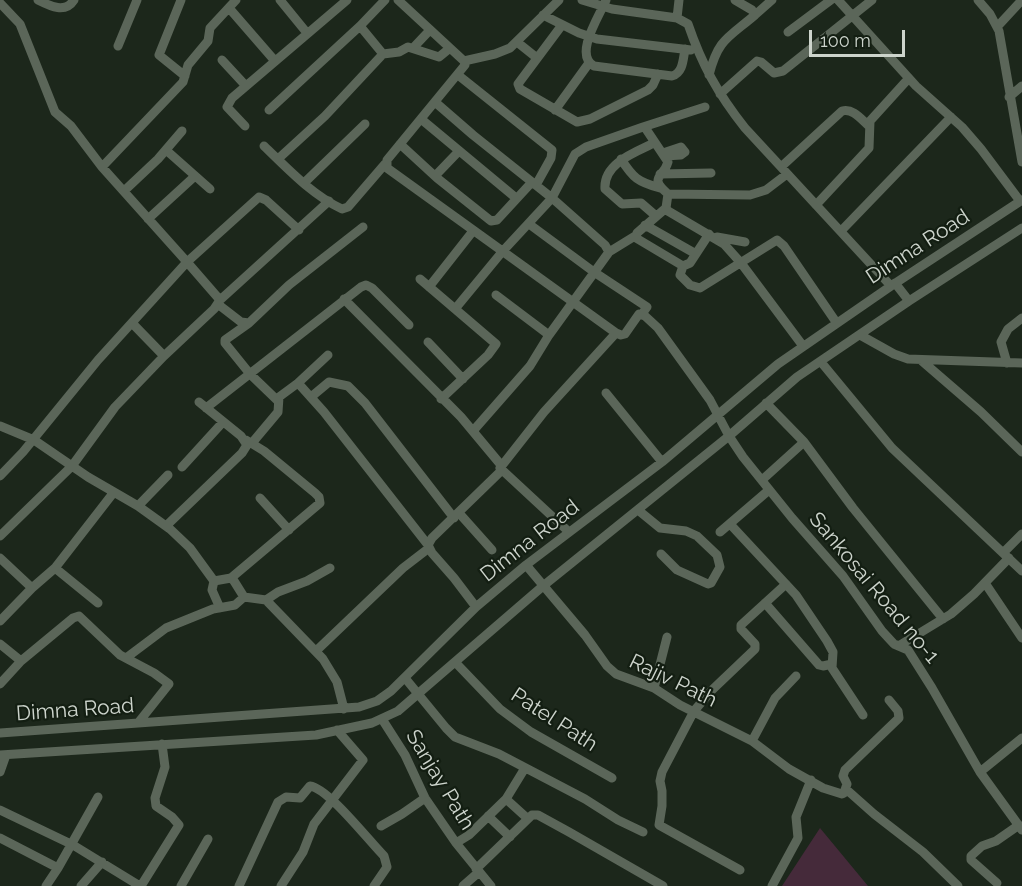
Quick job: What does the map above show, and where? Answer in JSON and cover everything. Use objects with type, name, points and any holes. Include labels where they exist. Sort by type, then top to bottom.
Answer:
[{"type":"street","points":[[38,0],[64,8],[72,4],[74,0]]},
{"type":"street","points":[[118,46],[137,0]]},
{"type":"street","points":[[181,0],[159,55],[185,76]]},
{"type":"street","points":[[102,166],[183,82],[188,65],[208,41],[210,28],[236,0]]},
{"type":"street","points":[[280,0],[307,33]]},
{"type":"street","points":[[245,126],[227,107],[232,98],[347,0]]},
{"type":"street","points":[[269,110],[385,0]]},
{"type":"street","points":[[264,147],[304,183],[329,201],[346,209],[386,164],[465,65],[464,61],[398,0]]},
{"type":"street","points":[[464,61],[503,51],[517,42],[559,0]]},
{"type":"street","points":[[582,0],[677,18],[688,24],[696,51],[709,75],[745,128],[909,301]]},
{"type":"street","points":[[677,18],[679,0]]},
{"type":"street","points":[[737,0],[752,10],[755,15]]},
{"type":"street","points":[[709,75],[714,55],[720,44],[772,0]]},
{"type":"street","points":[[788,32],[831,0]]},
{"type":"street","points":[[838,0],[909,78],[981,149],[1021,201]]},
{"type":"street","points":[[720,94],[757,61],[774,74],[778,74],[872,0]]},
{"type":"street","points":[[997,27],[1022,0]]},
{"type":"street","points":[[983,2],[997,27],[1009,97],[1018,123],[1022,162]]},
{"type":"street","points":[[0,3],[20,24],[55,112],[71,126],[102,166],[187,262],[219,302],[240,321],[249,323]]},
{"type":"street","points":[[604,4],[588,37],[586,59],[589,63],[672,76],[677,75],[682,66],[685,49]]},
{"type":"street","points":[[229,8],[275,61]]},
{"type":"street","points":[[543,15],[588,37],[696,51]]},
{"type":"street","points":[[562,25],[518,84],[520,89],[571,119],[583,122],[648,90],[658,74]]},
{"type":"street","points":[[360,26],[383,54]]},
{"type":"street","points":[[413,48],[430,30]]},
{"type":"street","points":[[517,42],[537,58]]},
{"type":"street","points":[[278,159],[325,116],[383,54],[399,52],[404,47],[439,57],[450,48]]},
{"type":"street","points":[[222,60],[246,86]]},
{"type":"street","points":[[555,110],[589,63]]},
{"type":"street","points":[[400,144],[435,176],[491,221],[497,220],[516,198],[534,184],[551,158],[552,150],[458,75]]},
{"type":"street","points":[[816,205],[869,148],[871,138],[869,126],[873,117],[909,78]]},
{"type":"street","points":[[1009,97],[1022,86]]},
{"type":"street","points":[[435,102],[552,198],[605,245],[609,252]]},
{"type":"street","points":[[455,309],[502,252],[552,198],[579,150],[705,106]]},
{"type":"street","points":[[621,159],[634,178],[664,191],[750,195],[766,189],[842,111],[847,109],[852,111],[869,126]]},
{"type":"street","points":[[841,231],[951,117]]},
{"type":"street","points":[[421,119],[516,198]]},
{"type":"street","points":[[304,183],[365,124]]},
{"type":"street","points":[[473,431],[530,366],[549,335],[574,304],[609,252],[635,236],[666,208],[669,197],[658,183],[660,174],[668,165],[664,154],[643,127]]},
{"type":"street","points":[[123,190],[183,131]]},
{"type":"street","points":[[654,143],[621,159],[606,179],[605,189],[622,204],[641,202],[656,216]]},
{"type":"street","points":[[166,150],[210,189]]},
{"type":"street","points":[[435,176],[459,150]]},
{"type":"street","points":[[386,164],[387,168],[616,333],[625,334],[637,316],[642,314]]},
{"type":"street","points":[[660,174],[711,173]]},
{"type":"street","points":[[148,219],[195,176]]},
{"type":"street","points":[[0,476],[34,440],[98,360],[187,262],[259,197],[266,200],[299,230]]},
{"type":"street","points":[[0,536],[72,466],[115,407],[164,356],[329,201]]},
{"type":"street","name":"Dimna Road","points":[[0,733],[344,709],[377,702],[405,678],[476,607],[526,565],[662,462],[717,413],[802,346],[1021,201]]},
{"type":"street","points":[[666,208],[670,214],[712,235],[745,242]]},
{"type":"street","points":[[530,224],[594,272]]},
{"type":"street","points":[[645,225],[696,254]]},
{"type":"street","points":[[278,401],[249,373],[225,340],[249,323],[289,285],[363,226]]},
{"type":"street","points":[[0,772],[3,754],[316,735],[382,719],[398,711],[543,586],[729,436],[797,377],[1022,228]]},
{"type":"street","points":[[429,287],[473,231]]},
{"type":"street","points":[[712,235],[690,263],[683,266],[680,275],[690,285],[700,288],[777,240],[836,322]]},
{"type":"street","points":[[712,235],[741,262],[802,346]]},
{"type":"street","points":[[635,236],[639,241],[683,266]]},
{"type":"street","name":"Sankosai Road no-1","points":[[594,272],[647,307],[642,314],[658,328],[717,413],[729,436],[762,480],[843,576],[882,631],[894,644],[908,650],[980,771],[1020,828]]},
{"type":"street","points":[[420,279],[496,344],[488,355],[441,399]]},
{"type":"street","points":[[214,581],[231,578],[320,503],[319,497],[264,451],[249,442],[203,405],[249,373],[361,287],[369,286],[409,325]]},
{"type":"street","points":[[496,295],[549,335]]},
{"type":"street","points":[[344,299],[473,431],[501,468],[569,532]]},
{"type":"street","points":[[1008,363],[1001,342],[1008,329],[1022,318]]},
{"type":"street","points":[[132,323],[164,356]]},
{"type":"street","points":[[316,651],[403,568],[429,547],[432,538],[501,468],[544,412],[616,333]]},
{"type":"street","points":[[860,335],[908,359],[1022,363]]},
{"type":"street","points":[[428,342],[463,379]]},
{"type":"street","points":[[166,526],[242,453],[247,444],[278,412],[279,397],[328,355]]},
{"type":"street","points":[[922,360],[1022,452]]},
{"type":"street","points":[[821,362],[892,448],[1022,571]]},
{"type":"street","points":[[310,397],[329,382],[348,386],[365,403],[457,515],[492,550]]},
{"type":"street","points":[[298,383],[476,607]]},
{"type":"street","points":[[606,393],[662,462]]},
{"type":"street","points":[[766,403],[804,442],[853,508],[943,619]]},
{"type":"street","points":[[182,467],[223,422]]},
{"type":"street","points":[[0,426],[34,440],[166,526],[190,548],[214,581],[212,590],[220,608]]},
{"type":"street","points":[[762,480],[804,442]]},
{"type":"street","points":[[138,506],[168,475]]},
{"type":"street","points":[[720,532],[769,489]]},
{"type":"street","points":[[0,621],[55,568],[114,492]]},
{"type":"street","points":[[260,498],[289,530]]},
{"type":"street","points":[[638,510],[660,528],[686,531],[697,536],[717,555],[720,567],[711,583],[708,584],[677,570],[661,554]]},
{"type":"street","points":[[730,524],[786,584],[827,641],[833,652],[832,664],[836,675],[863,715]]},
{"type":"street","points":[[900,645],[957,609],[985,583],[1022,534]]},
{"type":"street","points":[[0,558],[32,588]]},
{"type":"street","name":"Rajiv Path","points":[[526,565],[585,635],[607,666],[622,678],[654,688],[754,737],[789,769],[841,792],[923,852],[958,886]]},
{"type":"street","points":[[55,568],[98,603]]},
{"type":"street","points":[[266,600],[330,568]]},
{"type":"street","points":[[231,578],[244,597]]},
{"type":"street","points":[[985,583],[1022,638]]},
{"type":"street","points":[[740,870],[659,825],[662,772],[696,709],[712,690],[755,649],[755,644],[740,627],[743,622],[786,584]]},
{"type":"street","points":[[126,658],[166,628],[220,608],[235,605],[244,597],[266,600],[316,651],[334,676],[344,709]]},
{"type":"street","points":[[765,603],[819,665],[832,664]]},
{"type":"street","points":[[0,684],[21,661],[78,615],[126,658],[170,684],[138,723]]},
{"type":"street","points":[[654,688],[667,637]]},
{"type":"street","points":[[0,644],[21,661]]},
{"type":"street","name":"Patel Path","points":[[455,662],[500,709],[514,720],[612,778]]},
{"type":"street","points":[[754,737],[776,698],[796,676]]},
{"type":"street","points":[[405,678],[455,737],[486,748],[644,832]]},
{"type":"street","points":[[841,792],[847,784],[843,777],[845,770],[899,718],[898,711],[889,700]]},
{"type":"street","name":"Sanjay Path","points":[[382,719],[405,754],[425,798],[456,843],[491,886]]},
{"type":"street","points":[[281,886],[303,852],[314,824],[363,760],[337,730]]},
{"type":"street","points":[[980,771],[1022,738]]},
{"type":"street","points":[[0,810],[73,844],[141,886],[179,825],[156,806],[155,798],[165,767],[162,744]]},
{"type":"street","points":[[456,843],[469,834],[506,799],[525,768]]},
{"type":"street","points":[[772,886],[798,838],[796,817],[811,780]]},
{"type":"street","points":[[238,886],[278,802],[286,797],[300,798],[310,786],[316,787],[332,800],[384,856],[387,867],[374,886]]},
{"type":"street","points":[[46,886],[73,844],[98,797]]},
{"type":"street","points":[[381,826],[425,798]]},
{"type":"street","points":[[506,799],[527,818]]},
{"type":"street","points":[[463,886],[532,815],[538,816],[663,886]]},
{"type":"street","points":[[488,816],[510,837]]},
{"type":"street","points":[[997,883],[971,860],[970,856],[982,846],[1020,828]]},
{"type":"street","points":[[0,838],[58,868]]},
{"type":"street","points":[[181,886],[208,839]]},
{"type":"street","points":[[81,886],[102,862]]},
{"type":"shaded area","points":[[820,828],[868,886],[782,886]]}]
